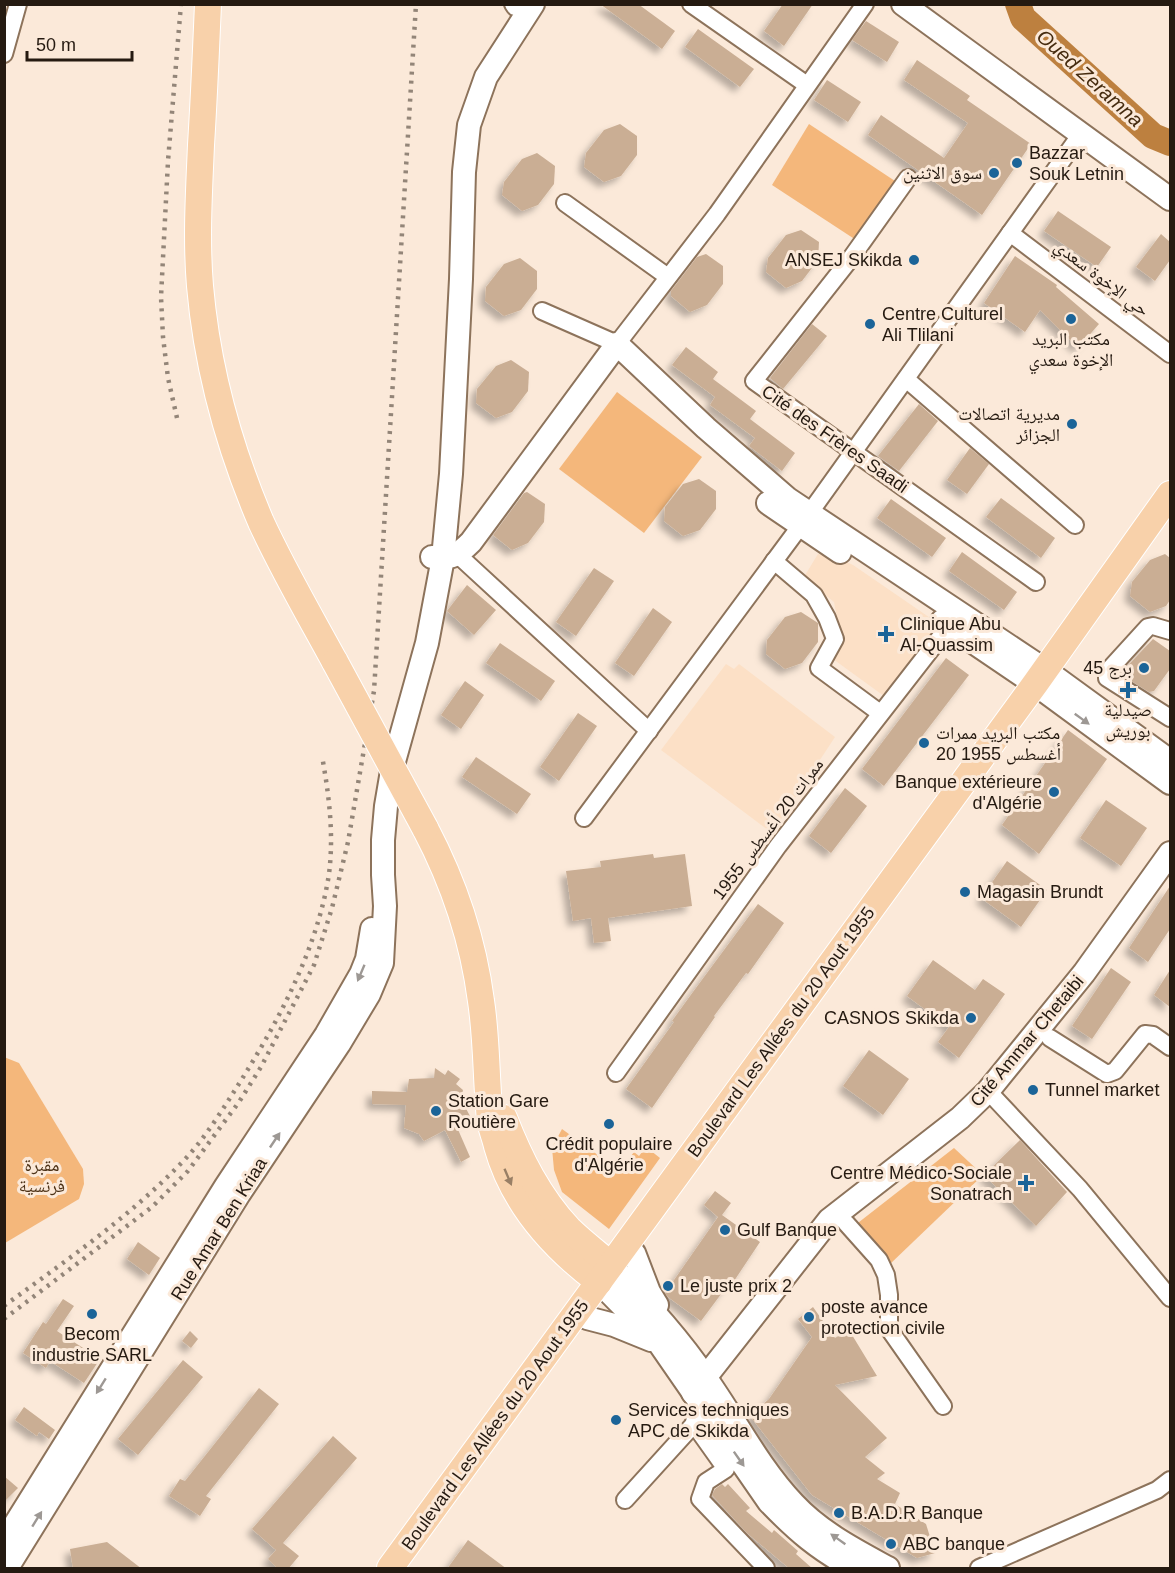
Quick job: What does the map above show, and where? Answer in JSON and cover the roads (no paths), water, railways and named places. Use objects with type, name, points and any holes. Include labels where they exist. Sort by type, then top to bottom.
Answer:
[{"type":"main road","points":[[208,4],[198,232],[200,288],[208,346],[224,421],[254,503],[272,543],[450,878],[469,936],[482,1002],[490,1122],[508,1177],[518,1199],[533,1219],[577,1252],[602,1288],[614,1325],[669,1341]]},
{"type":"main road","points":[[903,4],[1170,199]]},
{"type":"main road","points":[[444,557],[445,387],[452,172],[465,96],[475,72],[519,5]]},
{"type":"main road","points":[[444,557],[486,522],[612,350],[706,428],[805,519],[1044,681],[1170,761]]},
{"type":"main road","name":"Boulevard Les Allées du 20 Aout 1955","points":[[1044,681],[1170,494]]},
{"type":"main road","name":"Boulevard Les Allées du 20 Aout 1955","points":[[404,1569],[631,1247],[1044,681],[1170,514]]},
{"type":"main road","name":"Rue Amar Ben Kriaa","points":[[4,1542],[226,1186],[355,987],[367,959],[382,875],[386,806],[391,776],[418,675],[444,557]]},
{"type":"main road","points":[[1044,681],[1170,783]]},
{"type":"main road","name":"Cité Ammar Chetaibi","points":[[700,1397],[778,1295],[830,1220],[960,1118],[993,1096],[1170,853]]},
{"type":"main road","name":"Rue Amar Ben Kriaa","points":[[7,1569],[239,1194],[339,1044],[369,994],[382,963],[385,906],[382,875]]},
{"type":"main road","name":"Cité Ammar Chetaibi","points":[[778,1295],[837,1230],[921,1165],[1050,1038],[1170,879]]},
{"type":"main road","points":[[577,1252],[631,1247],[669,1341],[700,1397],[769,1502],[791,1525],[822,1551],[853,1569]]},
{"type":"main road","points":[[602,1288],[669,1341]]},
{"type":"main road","name":"Boulevard Les Allées du 20 Aout 1955","points":[[390,1569],[602,1288]]},
{"type":"main road","points":[[700,1397],[795,1506],[850,1547],[888,1569]]},
{"type":"street","points":[[4,54],[18,4]]},
{"type":"street","points":[[691,4],[807,85]]},
{"type":"street","points":[[542,311],[612,350],[717,214],[865,4]]},
{"type":"street","points":[[584,818],[854,452],[1081,134]]},
{"type":"street","name":"Cité des Frères Saadi","points":[[908,178],[851,258],[754,381],[1036,582]]},
{"type":"street","points":[[565,203],[668,277]]},
{"type":"street","name":"حي الإخوة سعدي","points":[[1010,233],[1170,354]]},
{"type":"street","points":[[906,379],[1075,525]]},
{"type":"street","points":[[444,557],[649,730]]},
{"type":"street","points":[[774,561],[814,595],[827,618],[835,639],[819,668],[880,713]]},
{"type":"street","name":"ممرات 20 أغسطس 1955","points":[[616,1073],[778,846],[954,620]]},
{"type":"street","points":[[1170,631],[1153,626],[1148,627],[1107,672],[1107,678],[1170,718]]},
{"type":"street","points":[[1050,1038],[1107,1074],[1115,1071],[1145,1034],[1153,1035],[1170,1047]]},
{"type":"street","points":[[993,1096],[1080,1189],[1170,1298]]},
{"type":"street","points":[[846,1223],[879,1260],[886,1275],[889,1295],[889,1329],[943,1406]]},
{"type":"street","points":[[625,1500],[700,1397]]},
{"type":"street","points":[[700,1397],[726,1469],[706,1482],[700,1499],[766,1569]]},
{"type":"street","points":[[979,1569],[1157,1490],[1170,1480]]},
{"type":"waterway","name":"Oued Zeramna","points":[[1018,4],[1023,18],[1153,136],[1170,143]]},
{"type":"railway","points":[[177,418],[168,378],[161,297],[168,161],[181,4]]},
{"type":"railway","points":[[4,1319],[152,1207],[188,1171],[239,1102],[261,1067],[314,965],[332,908],[348,842],[374,691],[416,4]]},
{"type":"railway","points":[[4,1306],[123,1217],[167,1177],[201,1140],[251,1065],[293,986],[305,959],[323,903],[329,874],[331,844],[327,785],[322,756]]},
{"type":"place","name":"Bazzar Souk Letnin","points":[[1017,163]]},
{"type":"place","name":"سوق الاثنين","points":[[994,173]]},
{"type":"place","name":"ANSEJ Skikda","points":[[914,260]]},
{"type":"place","name":"مكتب البريد الإخوة سعدي","points":[[1071,319]]},
{"type":"place","name":"Centre Culturel Ali Tlilani","points":[[870,324]]},
{"type":"place","name":"مديرية اتصالات الجزائر","points":[[1072,424]]},
{"type":"place","name":"Clinique Abu Al-Quassim","points":[[886,634]]},
{"type":"place","name":"برج 45","points":[[1144,668]]},
{"type":"place","name":"صيدلية بوريش","points":[[1128,690]]},
{"type":"place","name":"مكتب البريد ممرات 20 أغسطس 1955","points":[[924,743]]},
{"type":"place","name":"Banque extérieure d'Algérie","points":[[1054,792]]},
{"type":"place","name":"Magasin Brundt","points":[[965,892]]},
{"type":"place","name":"CASNOS Skikda","points":[[971,1018]]},
{"type":"place","name":"Tunnel market","points":[[1033,1090]]},
{"type":"place","name":"Station Gare Routière","points":[[436,1111]]},
{"type":"place","name":"Crédit populaire d'Algérie","points":[[609,1124]]},
{"type":"place","name":"Centre Médico-Sociale Sonatrach","points":[[1026,1183]]},
{"type":"place","name":"Gulf Banque","points":[[725,1230]]},
{"type":"place","name":"Le juste prix 2","points":[[668,1286]]},
{"type":"place","name":"Becom industrie SARL","points":[[92,1314]]},
{"type":"place","name":"poste avance protection civile","points":[[809,1317]]},
{"type":"place","name":"Services techniques APC de Skikda","points":[[616,1420]]},
{"type":"place","name":"B.A.D.R Banque","points":[[839,1513]]},
{"type":"place","name":"ABC banque","points":[[891,1544]]},
{"type":"park label","name":"مقبرة فرنسية","points":[[42,1175]]}]
